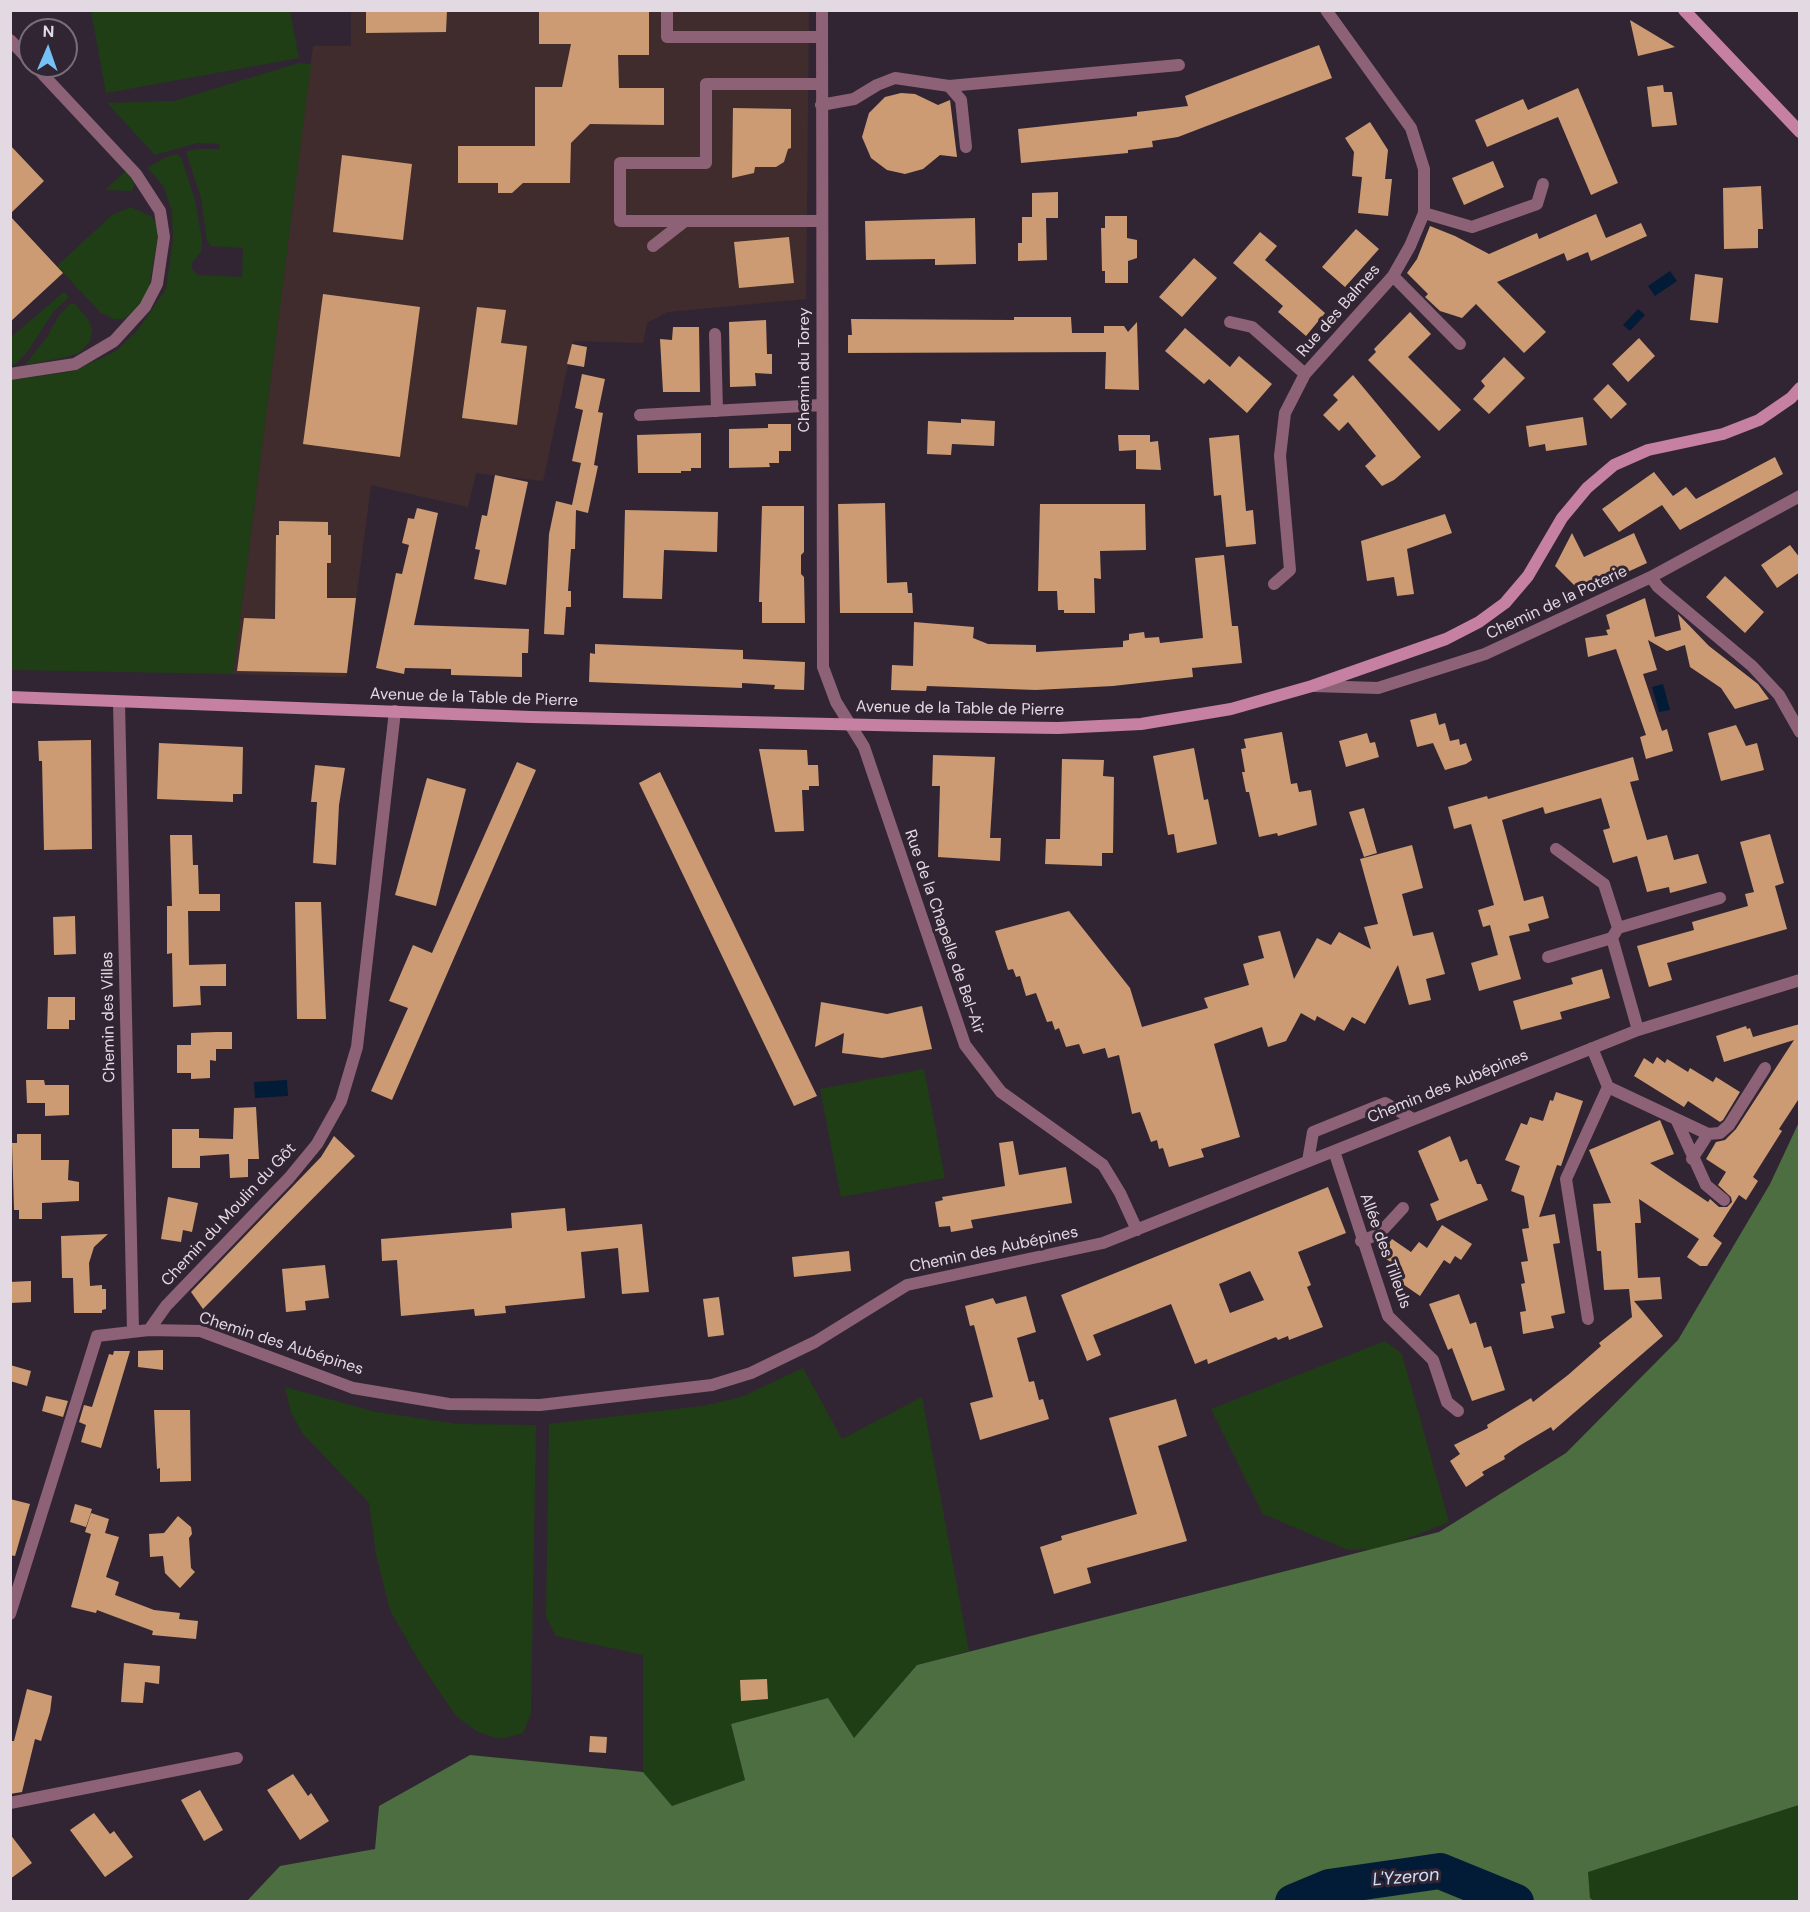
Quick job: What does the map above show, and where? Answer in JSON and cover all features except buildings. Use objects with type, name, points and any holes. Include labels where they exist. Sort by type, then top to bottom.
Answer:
[{"type":"main road","points":[[1684,10],[1800,132]]},
{"type":"main road","name":"Avenue de la Table de Pierre","points":[[10,697],[849,725],[1058,728],[1141,724],[1230,709],[1312,686],[1446,639],[1479,622],[1505,603],[1521,585],[1562,518],[1587,488],[1614,465],[1648,450],[1723,434],[1759,420],[1791,398],[1800,388]]},
{"type":"street","points":[[667,10],[667,37],[822,37]]},
{"type":"street","name":"Chemin du Torey","points":[[822,10],[823,667],[836,702],[849,725]]},
{"type":"street","name":"Rue des Balmes","points":[[1274,584],[1290,570],[1280,456],[1285,413],[1305,374],[1393,276],[1410,246],[1424,213],[1424,169],[1411,128],[1326,10]]},
{"type":"street","points":[[822,105],[854,99],[894,78],[949,86],[1179,65]]},
{"type":"street","points":[[10,374],[75,364],[114,341],[145,307],[158,284],[164,237],[160,211],[136,174],[46,78]]},
{"type":"street","points":[[821,221],[620,221],[620,163],[706,163],[706,84],[822,84]]},
{"type":"street","points":[[949,86],[961,100],[966,147]]},
{"type":"street","points":[[1424,213],[1472,227],[1537,204],[1543,184]]},
{"type":"street","points":[[653,246],[685,221]]},
{"type":"street","points":[[1393,276],[1460,344]]},
{"type":"street","points":[[1230,322],[1252,327],[1305,374]]},
{"type":"street","points":[[714,334],[717,411]]},
{"type":"street","points":[[640,415],[821,405]]},
{"type":"street","name":"Chemin de la Poterie","points":[[1312,686],[1378,688],[1474,658],[1651,577],[1800,496]]},
{"type":"street","points":[[1651,577],[1658,587],[1752,666],[1779,695],[1800,732]]},
{"type":"street","name":"Chemin des Villas","points":[[119,702],[133,1330]]},
{"type":"street","name":"Chemin du Moulin du Gôt","points":[[148,1330],[166,1306],[289,1178],[317,1144],[341,1101],[357,1047],[395,711]]},
{"type":"street","name":"Rue de la Chapelle de Bel-Air","points":[[849,725],[864,747],[965,1045],[1001,1092],[1102,1165],[1120,1193],[1137,1230]]},
{"type":"street","points":[[1556,849],[1604,884],[1638,1030]]},
{"type":"street","points":[[1548,957],[1720,898]]},
{"type":"street","name":"Chemin des Aubépines","points":[[148,1330],[200,1331],[353,1388],[449,1404],[540,1405],[711,1385],[751,1373],[815,1342],[907,1285],[975,1269],[1076,1250],[1137,1230],[1638,1030],[1800,980]]},
{"type":"street","points":[[1592,1048],[1608,1087],[1708,1134],[1720,1133],[1729,1125],[1765,1068]]},
{"type":"street","points":[[1588,1319],[1566,1179],[1608,1087]]},
{"type":"street","points":[[1308,1161],[1313,1132],[1385,1103],[1413,1119]]},
{"type":"street","points":[[1677,1120],[1692,1159],[1706,1185],[1724,1200]]},
{"type":"street","points":[[1692,1159],[1708,1134]]},
{"type":"street","name":"Allée des Tilleuls","points":[[1334,1151],[1361,1241],[1388,1316],[1433,1360],[1447,1402],[1458,1411]]},
{"type":"street","points":[[1361,1241],[1379,1234],[1403,1208]]},
{"type":"street","points":[[12,1607],[97,1336],[148,1330]]},
{"type":"street","points":[[10,1803],[237,1758]]},
{"type":"shaded area","points":[[351,11],[809,11],[806,299],[667,312],[647,323],[643,343],[573,341],[543,481],[476,473],[468,507],[371,485],[346,677],[233,674],[313,46],[351,46]]},
{"type":"green space","points":[[91,11],[290,11],[299,58],[106,93]]},
{"type":"green space","points":[[299,63],[311,64],[233,674],[11,670],[11,380],[74,371],[116,351],[137,331],[166,289],[173,239],[172,211],[164,187],[148,168],[166,157],[177,154],[181,157],[195,200],[202,240],[201,252],[192,263],[192,269],[197,275],[242,277],[243,248],[211,246],[207,241],[201,198],[187,155],[187,151],[219,149],[220,144],[197,143],[155,155],[107,103],[174,101]]},
{"type":"green space","points":[[126,171],[135,181],[132,191],[105,190]]},
{"type":"green space","points":[[131,207],[152,217],[157,225],[157,241],[149,287],[144,298],[132,313],[123,319],[113,319],[100,312],[57,266],[112,215]]},
{"type":"green space","points":[[64,292],[69,297],[53,312],[28,351],[16,364],[11,365],[11,337]]},
{"type":"green space","points":[[74,303],[88,319],[92,329],[90,341],[79,353],[25,365],[47,337],[58,317],[70,304]]},
{"type":"green space","points":[[924,1069],[945,1178],[841,1197],[820,1089]]},
{"type":"green space","points":[[1799,1122],[1799,1805],[1588,1872],[1590,1898],[1594,1901],[247,1901],[280,1866],[375,1849],[379,1806],[470,1755],[643,1772],[672,1806],[745,1780],[731,1724],[828,1698],[854,1738],[917,1665],[1439,1532],[1566,1453],[1678,1340],[1770,1184]]},
{"type":"green space","points":[[1385,1341],[1402,1354],[1449,1522],[1381,1549],[1348,1550],[1263,1514],[1211,1409]]},
{"type":"green space","points":[[803,1368],[842,1439],[922,1397],[969,1651],[917,1665],[854,1738],[731,1725],[745,1780],[672,1806],[643,1772],[643,1655],[556,1636],[546,1617],[549,1424],[703,1406],[741,1397]]},
{"type":"green space","points":[[285,1387],[376,1412],[458,1424],[536,1425],[531,1714],[523,1733],[501,1739],[478,1732],[456,1716],[420,1663],[390,1610],[376,1554],[369,1503],[303,1434],[291,1413]]},
{"type":"green space","points":[[1799,1805],[1799,1901],[1594,1901],[1590,1899],[1587,1872]]},
{"type":"water","points":[[1670,271],[1677,281],[1655,296],[1648,286]]},
{"type":"water","points":[[1638,309],[1645,315],[1630,331],[1623,325]]},
{"type":"water","points":[[1663,684],[1670,710],[1659,712],[1652,687]]},
{"type":"water","points":[[287,1080],[288,1096],[255,1098],[254,1082]]},
{"type":"waterway","name":"L'Yzeron","points":[[1293,1902],[1329,1887],[1440,1871],[1516,1902]]}]
